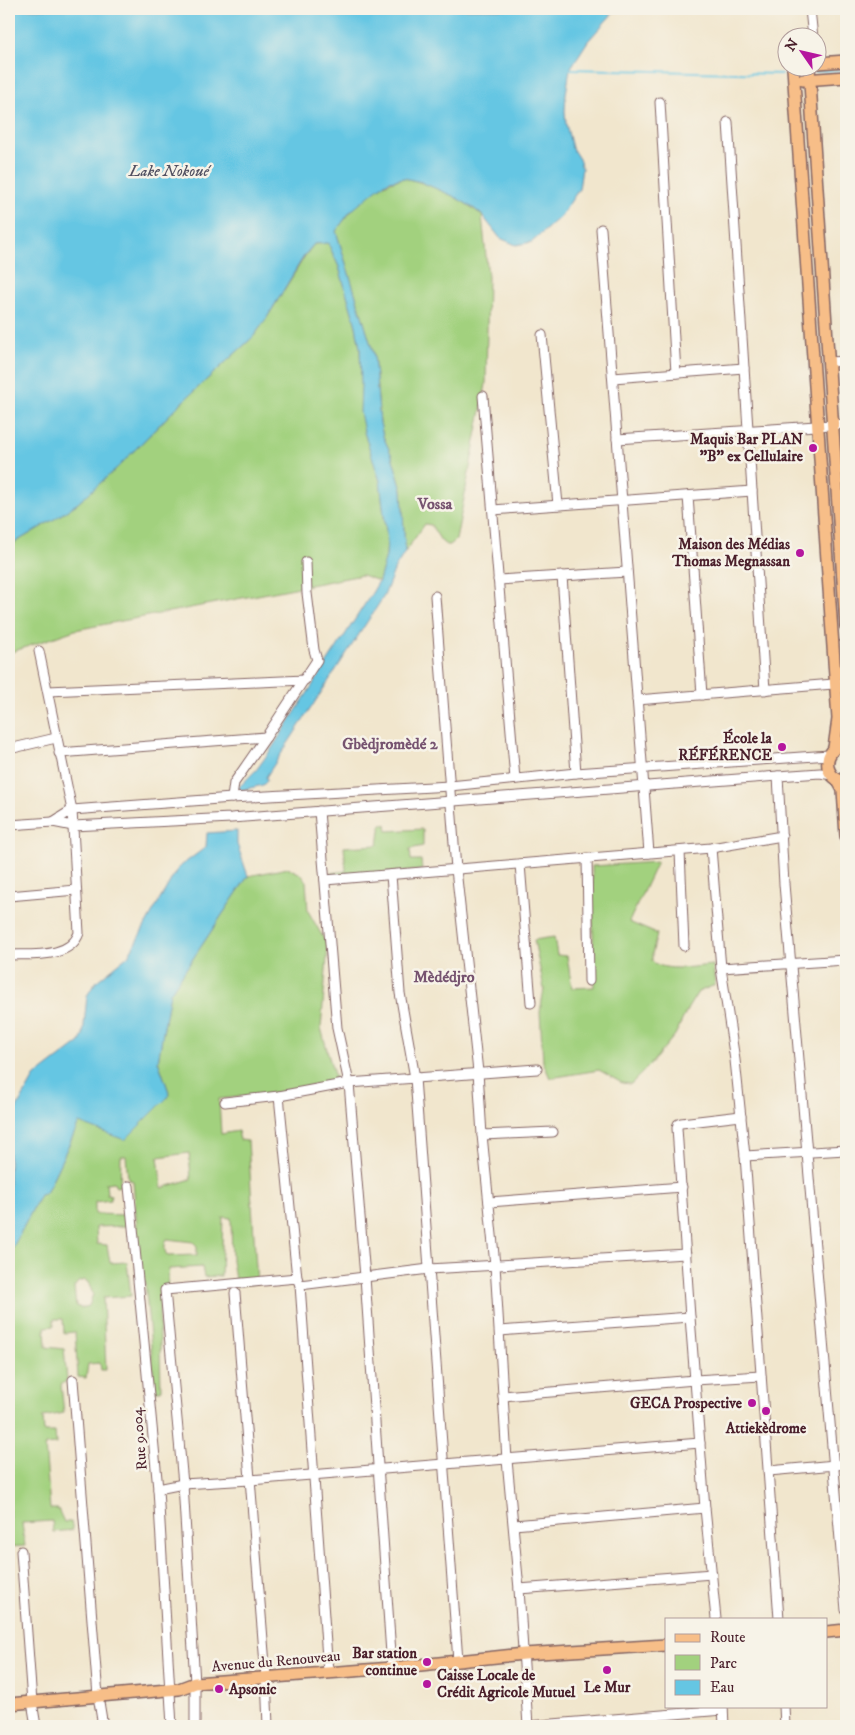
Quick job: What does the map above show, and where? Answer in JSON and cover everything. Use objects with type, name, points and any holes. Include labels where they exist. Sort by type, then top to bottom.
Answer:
[{"type":"main road","points":[[828,62],[846,61]]},
{"type":"main road","points":[[828,76],[846,77]]},
{"type":"main road","points":[[794,78],[818,426],[841,683],[838,727],[828,765],[843,790],[846,836]]},
{"type":"main road","points":[[810,78],[846,626]]},
{"type":"main road","points":[[808,278],[823,276]]},
{"type":"main road","points":[[831,751],[840,744],[846,743]]},
{"type":"main road","points":[[828,1632],[846,1630]]},
{"type":"main road","name":"Avenue du Renouveau","points":[[9,1704],[174,1690],[195,1683],[392,1668],[524,1654],[665,1645]]},
{"type":"street","points":[[810,9],[812,28]]},
{"type":"street","points":[[660,102],[663,180],[676,373]]},
{"type":"street","points":[[728,122],[765,690]]},
{"type":"street","points":[[601,229],[649,853]]},
{"type":"street","points":[[542,335],[558,505]]},
{"type":"street","points":[[829,362],[846,361]]},
{"type":"street","points":[[612,378],[744,368]]},
{"type":"street","points":[[483,396],[515,779]]},
{"type":"street","points":[[617,439],[846,424]]},
{"type":"street","points":[[493,510],[752,491]]},
{"type":"street","points":[[688,496],[702,695]]},
{"type":"street","points":[[232,798],[234,782],[317,660],[307,593],[306,562]]},
{"type":"street","points":[[498,580],[627,572]]},
{"type":"street","points":[[562,576],[576,773]]},
{"type":"street","points":[[435,596],[456,869],[478,1072],[482,1135],[495,1265],[507,1460],[514,1525],[528,1726],[723,1708],[724,1726]]},
{"type":"street","points":[[9,955],[50,953],[65,950],[72,945],[79,934],[72,810],[39,651]]},
{"type":"street","points":[[48,691],[305,680]]},
{"type":"street","points":[[637,700],[841,683]]},
{"type":"street","points":[[59,753],[266,737]]},
{"type":"street","points":[[9,749],[56,738]]},
{"type":"street","points":[[54,822],[72,810],[232,798],[450,786],[831,751]]},
{"type":"street","points":[[9,825],[54,822],[72,826],[231,818],[820,773],[838,779]]},
{"type":"street","points":[[778,776],[790,962],[846,1610]]},
{"type":"street","points":[[320,811],[337,1028],[349,1084],[365,1277],[392,1668]]},
{"type":"street","points":[[325,880],[680,851],[711,848],[782,836]]},
{"type":"street","points":[[711,848],[721,968],[735,1060],[745,1156],[769,1471],[778,1618]]},
{"type":"street","points":[[680,851],[684,946]]},
{"type":"street","points":[[587,858],[589,981]]},
{"type":"street","points":[[520,864],[531,1003]]},
{"type":"street","points":[[391,875],[400,993],[414,1078],[458,1661]]},
{"type":"street","points":[[9,896],[76,890]]},
{"type":"street","points":[[721,968],[790,962],[846,960]]},
{"type":"street","points":[[225,1102],[279,1096],[349,1084],[478,1072],[537,1069]]},
{"type":"street","points":[[279,1096],[298,1282],[328,1672]]},
{"type":"street","points":[[716,1618],[705,1508],[677,1128],[678,1124],[741,1116]]},
{"type":"street","points":[[482,1135],[553,1132]]},
{"type":"street","points":[[745,1156],[846,1150]]},
{"type":"street","name":"Rue 9.004","points":[[129,1186],[158,1489],[174,1690],[172,1726]]},
{"type":"street","points":[[489,1202],[682,1187]]},
{"type":"street","points":[[196,1726],[182,1484],[165,1290],[365,1277],[429,1269],[686,1254]]},
{"type":"street","points":[[235,1293],[266,1677],[268,1726]]},
{"type":"street","points":[[500,1331],[690,1317]]},
{"type":"street","points":[[504,1396],[761,1376]]},
{"type":"street","points":[[72,1380],[98,1696],[103,1726]]},
{"type":"street","points":[[158,1489],[182,1484],[444,1465],[700,1443]]},
{"type":"street","points":[[769,1471],[846,1464]]},
{"type":"street","points":[[514,1525],[705,1508]]},
{"type":"street","points":[[22,1551],[32,1702],[36,1726]]},
{"type":"street","points":[[519,1589],[712,1574]]},
{"type":"street","points":[[784,1708],[785,1726]]},
{"type":"green space","points":[[404,178],[445,192],[464,202],[482,215],[488,277],[486,384],[456,540],[450,545],[446,545],[441,541],[431,525],[425,524],[405,552],[402,490],[380,423],[374,355],[336,231],[365,198],[383,185]]},
{"type":"green space","points":[[328,243],[339,267],[356,326],[360,348],[364,432],[380,481],[387,540],[386,556],[379,581],[362,575],[75,630],[9,653],[9,546],[78,503],[118,467],[179,405],[253,337],[314,244]]},
{"type":"green space","points":[[381,824],[386,824],[387,831],[423,829],[423,846],[410,849],[411,860],[421,860],[422,870],[331,877],[331,873],[346,871],[344,847],[378,845]]},
{"type":"green space","points":[[657,862],[629,922],[657,934],[652,961],[658,965],[673,968],[713,965],[715,985],[698,992],[675,1035],[631,1084],[622,1083],[599,1070],[550,1078],[543,1062],[540,1012],[544,989],[534,940],[554,937],[557,955],[567,956],[572,988],[594,987],[592,866]]},
{"type":"green space","points":[[288,868],[301,874],[306,881],[308,911],[328,946],[321,1028],[336,1082],[278,1093],[219,1099],[221,1134],[238,1131],[240,1140],[248,1141],[257,1283],[236,1286],[232,1261],[231,1218],[223,1217],[221,1276],[204,1277],[202,1267],[169,1269],[167,1288],[159,1290],[161,1391],[155,1391],[145,1282],[141,1276],[133,1181],[128,1179],[126,1156],[121,1156],[120,1186],[116,1187],[114,1182],[106,1183],[107,1194],[111,1195],[111,1200],[95,1202],[95,1214],[127,1215],[127,1226],[96,1227],[97,1244],[107,1245],[110,1263],[127,1262],[131,1296],[103,1298],[106,1370],[101,1370],[100,1363],[88,1364],[86,1378],[78,1377],[75,1332],[64,1333],[63,1319],[54,1319],[54,1326],[45,1327],[46,1347],[64,1349],[67,1380],[61,1385],[64,1413],[43,1417],[44,1432],[55,1432],[56,1444],[45,1445],[50,1509],[58,1509],[64,1522],[71,1522],[73,1530],[53,1532],[52,1521],[22,1523],[25,1546],[9,1547],[9,1255],[40,1195],[46,1193],[79,1123],[170,1095],[158,1061],[170,993],[248,876]],"holes":[[[189,1153],[191,1179],[162,1188],[158,1157]],[[167,1239],[193,1242],[197,1246],[197,1255],[168,1256],[165,1246]],[[84,1280],[88,1282],[93,1294],[89,1306],[81,1308],[76,1306],[74,1287],[78,1282]]]},
{"type":"water","name":"Lake Nokoué","points":[[9,9],[624,9],[613,13],[588,41],[570,69],[565,111],[572,148],[582,168],[579,189],[561,216],[532,242],[516,245],[500,238],[482,215],[472,207],[453,196],[421,182],[404,178],[389,181],[376,190],[350,212],[336,231],[374,355],[380,423],[402,490],[405,552],[395,568],[384,596],[266,777],[267,781],[263,785],[242,790],[238,788],[257,769],[272,748],[372,593],[379,581],[386,556],[387,540],[380,481],[364,432],[360,412],[360,348],[356,326],[339,267],[328,243],[314,244],[304,256],[265,321],[253,337],[179,405],[118,467],[78,503],[9,546]]},
{"type":"water","points":[[237,831],[237,844],[248,876],[170,993],[158,1061],[170,1095],[125,1140],[79,1123],[46,1193],[40,1195],[9,1255],[9,1122],[34,1077],[80,1042],[83,1035],[87,996],[97,981],[128,956],[176,871],[206,847],[207,833]]},
{"type":"waterway","points":[[570,69],[778,74]]},
{"type":"waterway","points":[[828,71],[846,70]]},
{"type":"place","name":"Maquis Bar PLAN \"B\" ex Cellulaire","points":[[813,448]]},
{"type":"place","name":"Maison des Médias Thomas Megnassan","points":[[800,553]]},
{"type":"place","name":"École la RÉFÉRENCE","points":[[782,747]]},
{"type":"place","name":"GECA Prospective","points":[[752,1403]]},
{"type":"place","name":"Attiekèdrome","points":[[766,1411]]},
{"type":"place","name":"Bar station continue","points":[[427,1662]]},
{"type":"place","name":"Le Mur","points":[[607,1670]]},
{"type":"place","name":"Caisse Locale de Crédit Agricole Mutuel","points":[[427,1684]]},
{"type":"place","name":"Apsonic","points":[[219,1689]]},
{"type":"district","name":"Vossa","points":[[435,503]]},
{"type":"district","name":"Gbèdjromèdé 2","points":[[390,743]]},
{"type":"district","name":"Mèdédjro","points":[[444,976]]}]
